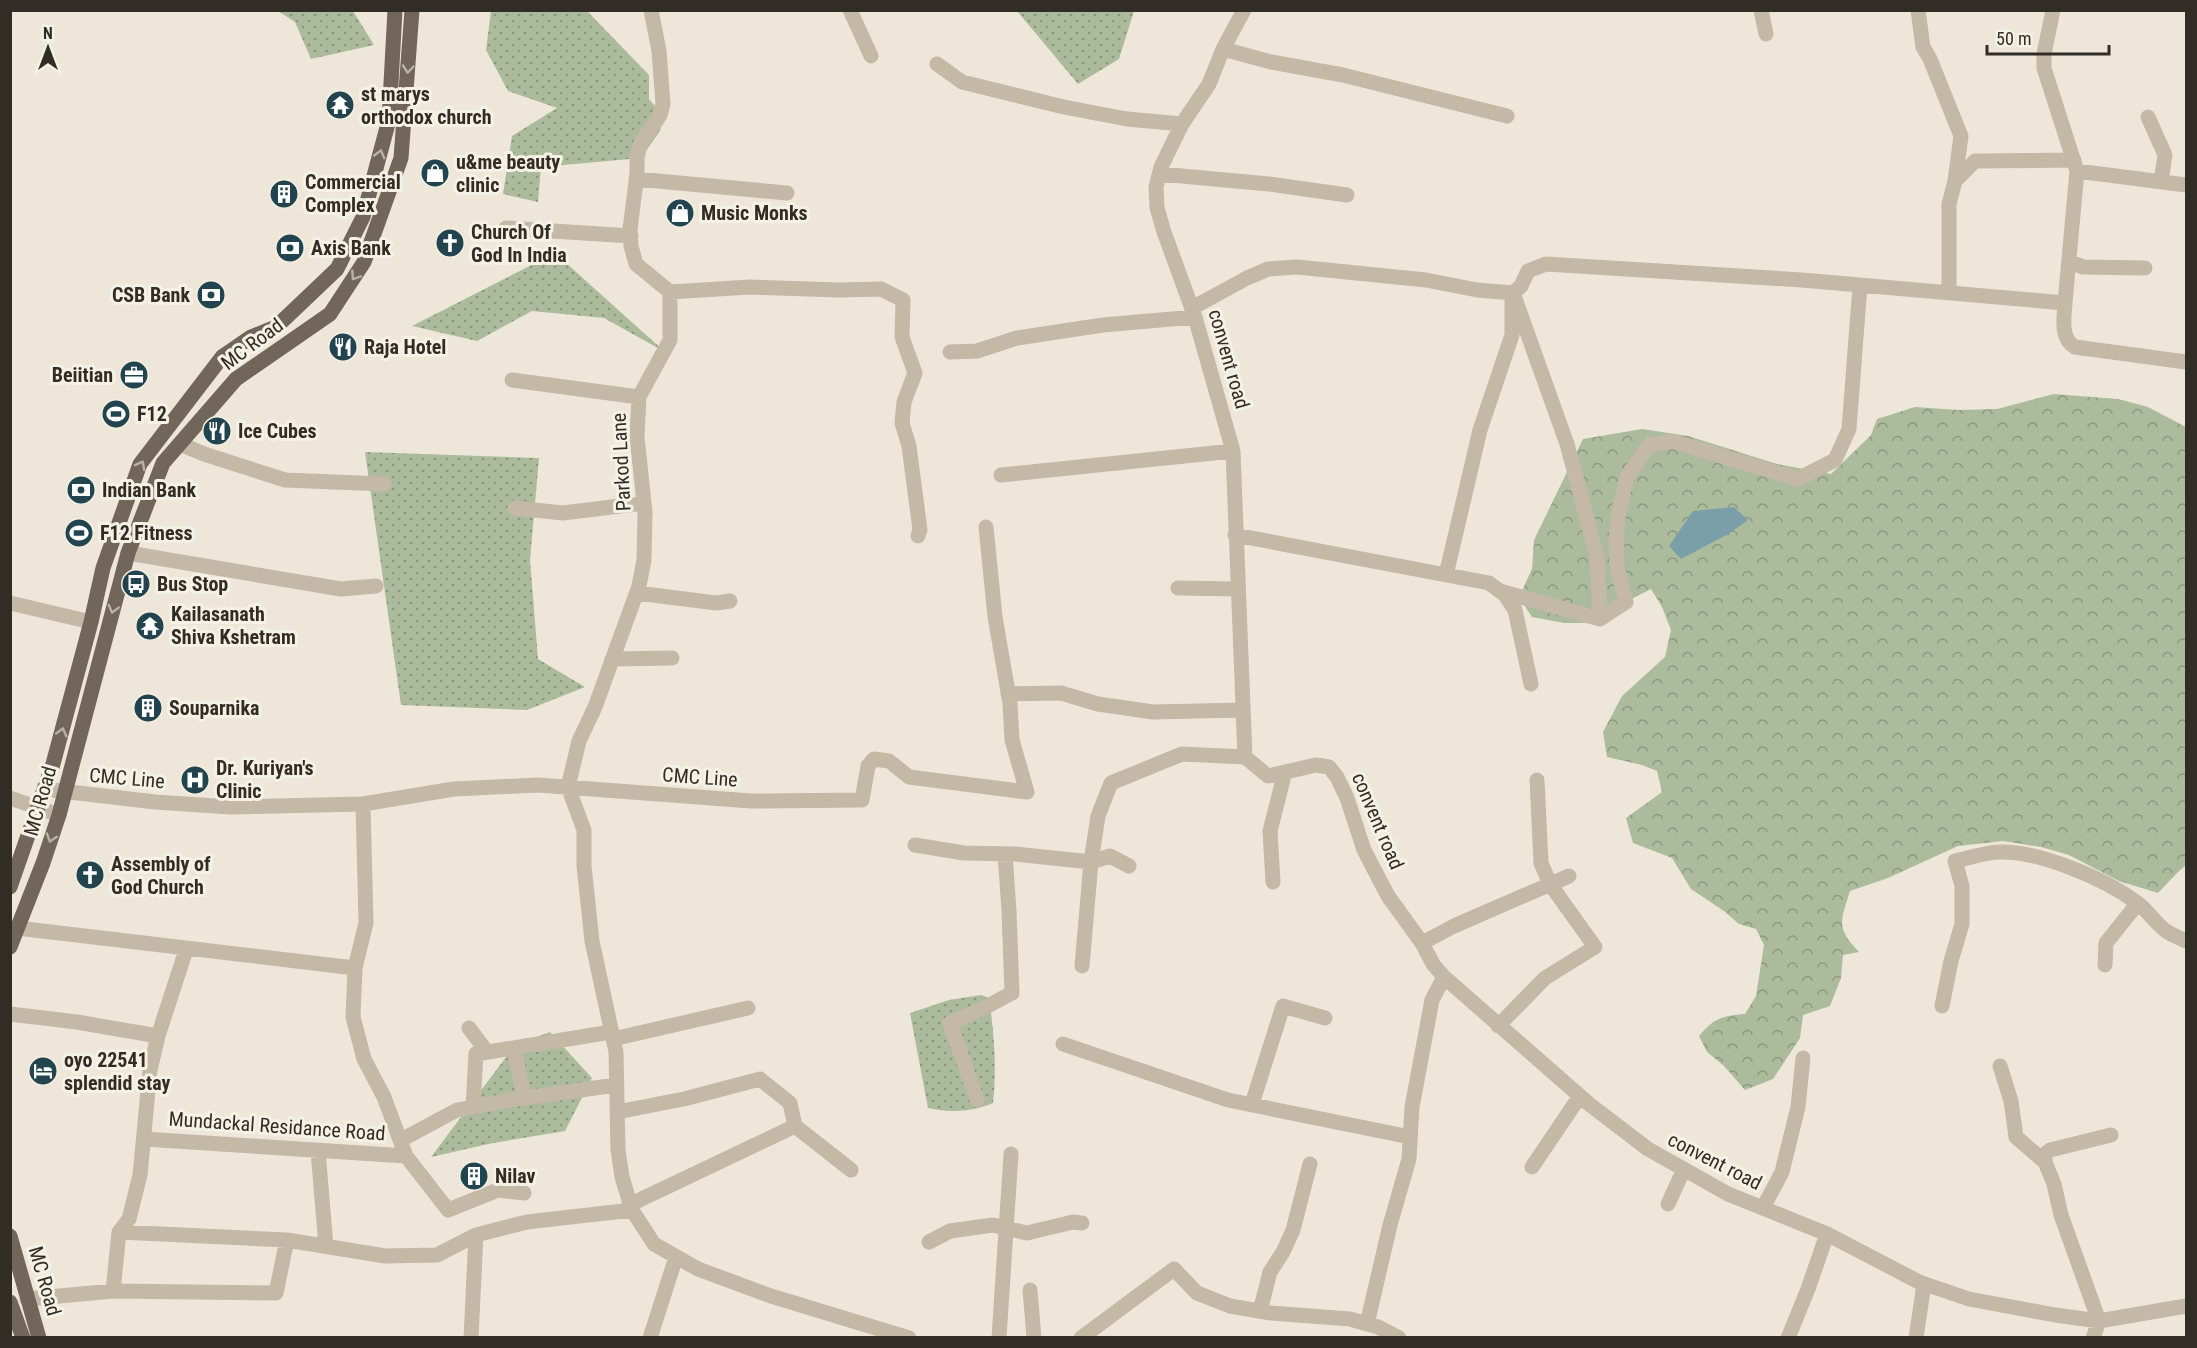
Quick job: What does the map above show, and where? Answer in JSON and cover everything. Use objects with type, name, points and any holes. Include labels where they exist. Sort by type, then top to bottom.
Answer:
[{"type":"main road","name":"MC Road","points":[[12,879],[53,764],[103,568],[140,464],[222,357],[251,337],[276,327],[337,270],[363,217],[389,120],[395,10]]},
{"type":"main road","name":"MC Road","points":[[10,947],[44,863],[59,815],[128,553],[164,463],[236,379],[330,314],[364,262],[400,158],[412,10]]},
{"type":"main road","name":"MC Road","points":[[10,1236],[39,1338]]},
{"type":"main road","name":"MC Road","points":[[10,1302],[23,1338]]},
{"type":"street","points":[[651,10],[659,51],[663,104],[660,115],[640,145],[637,158],[631,236],[636,264],[670,292],[750,287],[881,289],[903,300],[902,337],[915,373],[904,402],[902,423],[909,446],[920,530],[918,536]]},
{"type":"street","points":[[850,10],[870,56]]},
{"type":"street","name":"convent road","points":[[1244,10],[1223,49],[1209,84],[1182,124],[1156,187],[1157,208],[1194,313],[1233,451],[1245,757],[1268,776],[1316,765],[1329,767],[1337,777],[1347,798],[1369,860],[1388,896],[1422,943],[1433,964],[1444,977],[1498,1026],[1580,1096],[1648,1149],[1728,1194],[1827,1234],[1924,1284],[1969,1299],[2099,1321],[2187,1306]]},
{"type":"street","points":[[1761,10],[1766,34]]},
{"type":"street","points":[[1918,10],[1923,47],[1961,136],[1955,181],[1948,204],[1949,293]]},
{"type":"street","points":[[2053,10],[2044,54],[2044,68],[2076,165],[2065,303],[2065,334],[2068,341],[2075,347],[2187,362]]},
{"type":"street","points":[[1223,49],[1271,62],[1343,75],[1507,116]]},
{"type":"street","points":[[936,64],[962,82],[1052,104],[1126,119],[1182,124]]},
{"type":"street","points":[[2148,117],[2165,154],[2161,182]]},
{"type":"street","points":[[1955,181],[1975,161],[2076,165],[2161,182],[2187,184]]},
{"type":"street","points":[[1160,174],[1269,184],[1347,195]]},
{"type":"street","points":[[636,179],[788,193]]},
{"type":"street","points":[[506,228],[631,236]]},
{"type":"street","points":[[2068,261],[2083,267],[2145,268]]},
{"type":"street","points":[[950,352],[977,351],[1017,338],[1194,313],[1268,270],[1297,267],[1426,280],[1477,290],[1513,293],[1521,286],[1528,271],[1546,264],[1860,285],[2065,303]]},
{"type":"street","points":[[1500,591],[1600,619],[1626,602],[1617,567],[1616,538],[1619,510],[1627,477],[1649,445],[1671,441],[1798,478],[1835,460],[1849,429],[1860,285]]},
{"type":"street","name":"Parkod Lane","points":[[568,787],[579,741],[595,707],[637,594],[644,560],[644,503],[637,437],[639,397],[670,340],[670,292]]},
{"type":"street","points":[[1446,575],[1480,430],[1512,335],[1513,293]]},
{"type":"street","points":[[1513,293],[1567,444],[1597,556],[1600,619]]},
{"type":"street","points":[[512,380],[639,397]]},
{"type":"street","points":[[180,444],[285,480],[384,484]]},
{"type":"street","points":[[1001,475],[1233,451]]},
{"type":"street","points":[[515,508],[563,513],[644,503]]},
{"type":"street","name":"CMC Line","points":[[44,789],[65,793],[231,807],[363,804],[454,789],[538,785],[687,798],[751,801],[862,800],[868,766],[874,759],[889,761],[909,777],[1027,792],[1012,740],[1008,694],[995,617],[986,527]]},
{"type":"street","points":[[1235,535],[1490,583],[1500,591],[1515,610],[1531,684]]},
{"type":"street","points":[[128,553],[341,590],[376,586]]},
{"type":"street","points":[[1178,588],[1238,590]]},
{"type":"street","points":[[637,594],[716,603],[730,602]]},
{"type":"street","points":[[10,603],[91,622]]},
{"type":"street","points":[[612,659],[672,658]]},
{"type":"street","points":[[1008,694],[1061,693],[1098,704],[1153,712],[1243,710]]},
{"type":"street","points":[[1082,966],[1091,862],[1098,816],[1111,783],[1182,754],[1245,757]]},
{"type":"street","points":[[1273,882],[1270,831],[1285,772]]},
{"type":"street","points":[[1498,1026],[1545,978],[1595,947],[1550,884],[1541,863],[1537,780]]},
{"type":"street","points":[[568,787],[584,830],[584,866],[592,941],[616,1052],[618,1150],[630,1208],[654,1244],[698,1269],[771,1296],[899,1336]]},
{"type":"street","points":[[10,798],[59,815]]},
{"type":"street","points":[[363,804],[366,923],[355,968],[353,1017],[364,1059],[384,1097],[406,1156],[448,1210],[498,1190],[524,1192]]},
{"type":"street","points":[[915,845],[964,853],[1005,854],[1091,862],[1110,856],[1129,866]]},
{"type":"street","points":[[1942,1006],[1951,961],[1962,924],[1962,886],[1955,861],[1998,852],[2012,852],[2089,875],[2138,903],[2166,931],[2187,941]]},
{"type":"street","points":[[977,1100],[950,1023],[982,1010],[1012,993],[1005,854]]},
{"type":"street","points":[[1422,943],[1454,926],[1569,876]]},
{"type":"street","points":[[2105,965],[2106,943],[2138,903]]},
{"type":"street","points":[[17,928],[186,950],[355,968]]},
{"type":"street","points":[[113,1291],[118,1232],[129,1219],[140,1175],[150,1070],[158,1036],[186,950]]},
{"type":"street","points":[[1367,1324],[1390,1225],[1409,1159],[1412,1107],[1432,1000],[1444,977]]},
{"type":"street","points":[[1252,1104],[1283,1006],[1325,1018]]},
{"type":"street","points":[[473,1107],[476,1054],[612,1036],[748,1008]]},
{"type":"street","points":[[10,1014],[77,1022],[158,1036]]},
{"type":"street","points":[[469,1028],[487,1052]]},
{"type":"street","points":[[1064,1044],[1228,1100],[1410,1137]]},
{"type":"street","points":[[514,1048],[524,1098]]},
{"type":"street","points":[[1762,1208],[1782,1172],[1798,1107],[1803,1058]]},
{"type":"street","points":[[2000,1066],[2011,1101],[2016,1137],[2045,1162]]},
{"type":"street","points":[[617,1112],[684,1099],[760,1079],[790,1103],[795,1126],[851,1170]]},
{"type":"street","points":[[400,1140],[457,1110],[616,1084]]},
{"type":"street","points":[[1532,1167],[1580,1096]]},
{"type":"street","points":[[118,1232],[287,1240],[385,1256],[437,1255],[476,1235],[527,1222],[630,1208],[795,1126]]},
{"type":"street","points":[[2093,1338],[2099,1321],[2064,1225],[2054,1184],[2045,1162],[2045,1154],[2050,1150],[2111,1135]]},
{"type":"street","name":"Mundackal Residance Road","points":[[144,1138],[406,1156]]},
{"type":"street","points":[[318,1151],[326,1246]]},
{"type":"street","points":[[999,1338],[1011,1154]]},
{"type":"street","points":[[1260,1311],[1270,1272],[1293,1230],[1310,1164]]},
{"type":"street","points":[[1668,1204],[1684,1169]]},
{"type":"street","points":[[929,1242],[950,1231],[993,1226],[1027,1233],[1073,1222],[1082,1223]]},
{"type":"street","points":[[1788,1338],[1827,1234]]},
{"type":"street","points":[[471,1338],[476,1235]]},
{"type":"street","points":[[27,1299],[113,1291],[276,1293],[287,1240]]},
{"type":"street","points":[[650,1338],[676,1257]]},
{"type":"street","points":[[1081,1338],[1174,1269],[1197,1293],[1230,1306],[1350,1319],[1378,1327],[1399,1338]]},
{"type":"street","points":[[1916,1338],[1924,1284]]},
{"type":"street","points":[[1030,1290],[1034,1338]]},
{"type":"green space","points":[[278,11],[353,11],[374,45],[311,59],[295,22]]},
{"type":"green space","points":[[491,11],[587,11],[649,75],[649,99],[664,117],[660,131],[641,158],[541,167],[538,202],[503,194],[512,136],[557,108],[508,91],[486,50]]},
{"type":"green space","points":[[1017,11],[1134,11],[1119,59],[1078,84]]},
{"type":"green space","points":[[555,253],[665,352],[604,318],[532,311],[477,341],[412,326]]},
{"type":"green space","points":[[2054,394],[2118,399],[2148,407],[2186,427],[2186,865],[2158,893],[2119,881],[2069,855],[2041,847],[2003,841],[1958,846],[1888,878],[1850,891],[1844,910],[1843,930],[1859,952],[1843,955],[1841,978],[1830,1006],[1803,1015],[1800,1038],[1773,1079],[1745,1090],[1724,1066],[1707,1052],[1699,1036],[1709,1025],[1719,1019],[1745,1014],[1756,996],[1764,945],[1756,929],[1739,924],[1691,889],[1672,858],[1633,843],[1626,818],[1662,792],[1657,771],[1607,757],[1603,732],[1622,696],[1665,657],[1671,630],[1662,607],[1651,589],[1616,607],[1600,623],[1564,623],[1532,617],[1519,597],[1532,569],[1534,540],[1583,439],[1642,429],[1688,436],[1777,464],[1831,474],[1871,435],[1877,419],[1915,407],[1958,410],[1997,409]]},
{"type":"green space","points":[[365,452],[539,458],[530,560],[538,659],[585,687],[527,710],[401,705]]},
{"type":"green space","points":[[981,995],[989,998],[992,1025],[995,1063],[993,1103],[961,1111],[928,1108],[910,1013],[949,1000]]},
{"type":"green space","points":[[550,1032],[592,1078],[565,1131],[493,1143],[431,1157],[515,1045]]},
{"type":"water","points":[[1734,507],[1748,520],[1730,533],[1681,559],[1669,546],[1693,511]]},
{"type":"place","name":"st marys orthodox church","points":[[340,105]]},
{"type":"place","name":"u&me beauty clinic","points":[[435,173]]},
{"type":"place","name":"Commercial Complex","points":[[284,194]]},
{"type":"place","name":"Music Monks","points":[[680,213]]},
{"type":"place","name":"Church Of God In India","points":[[450,243]]},
{"type":"place","name":"Axis Bank","points":[[290,248]]},
{"type":"place","name":"CSB Bank","points":[[211,295]]},
{"type":"place","name":"Raja Hotel","points":[[343,347]]},
{"type":"place","name":"Beiitian","points":[[134,375]]},
{"type":"place","name":"F12","points":[[116,414]]},
{"type":"place","name":"Ice Cubes","points":[[217,431]]},
{"type":"place","name":"Indian Bank","points":[[81,490]]},
{"type":"place","name":"F12 Fitness","points":[[79,533]]},
{"type":"place","name":"Bus Stop","points":[[136,584]]},
{"type":"place","name":"Kailasanath Shiva Kshetram","points":[[150,626]]},
{"type":"place","name":"Souparnika","points":[[148,708]]},
{"type":"place","name":"Dr. Kuriyan's Clinic","points":[[195,780]]},
{"type":"place","name":"Assembly of God Church","points":[[90,875]]},
{"type":"place","name":"oyo 22541 splendid stay","points":[[43,1071]]},
{"type":"place","name":"Nilav","points":[[474,1176]]}]
